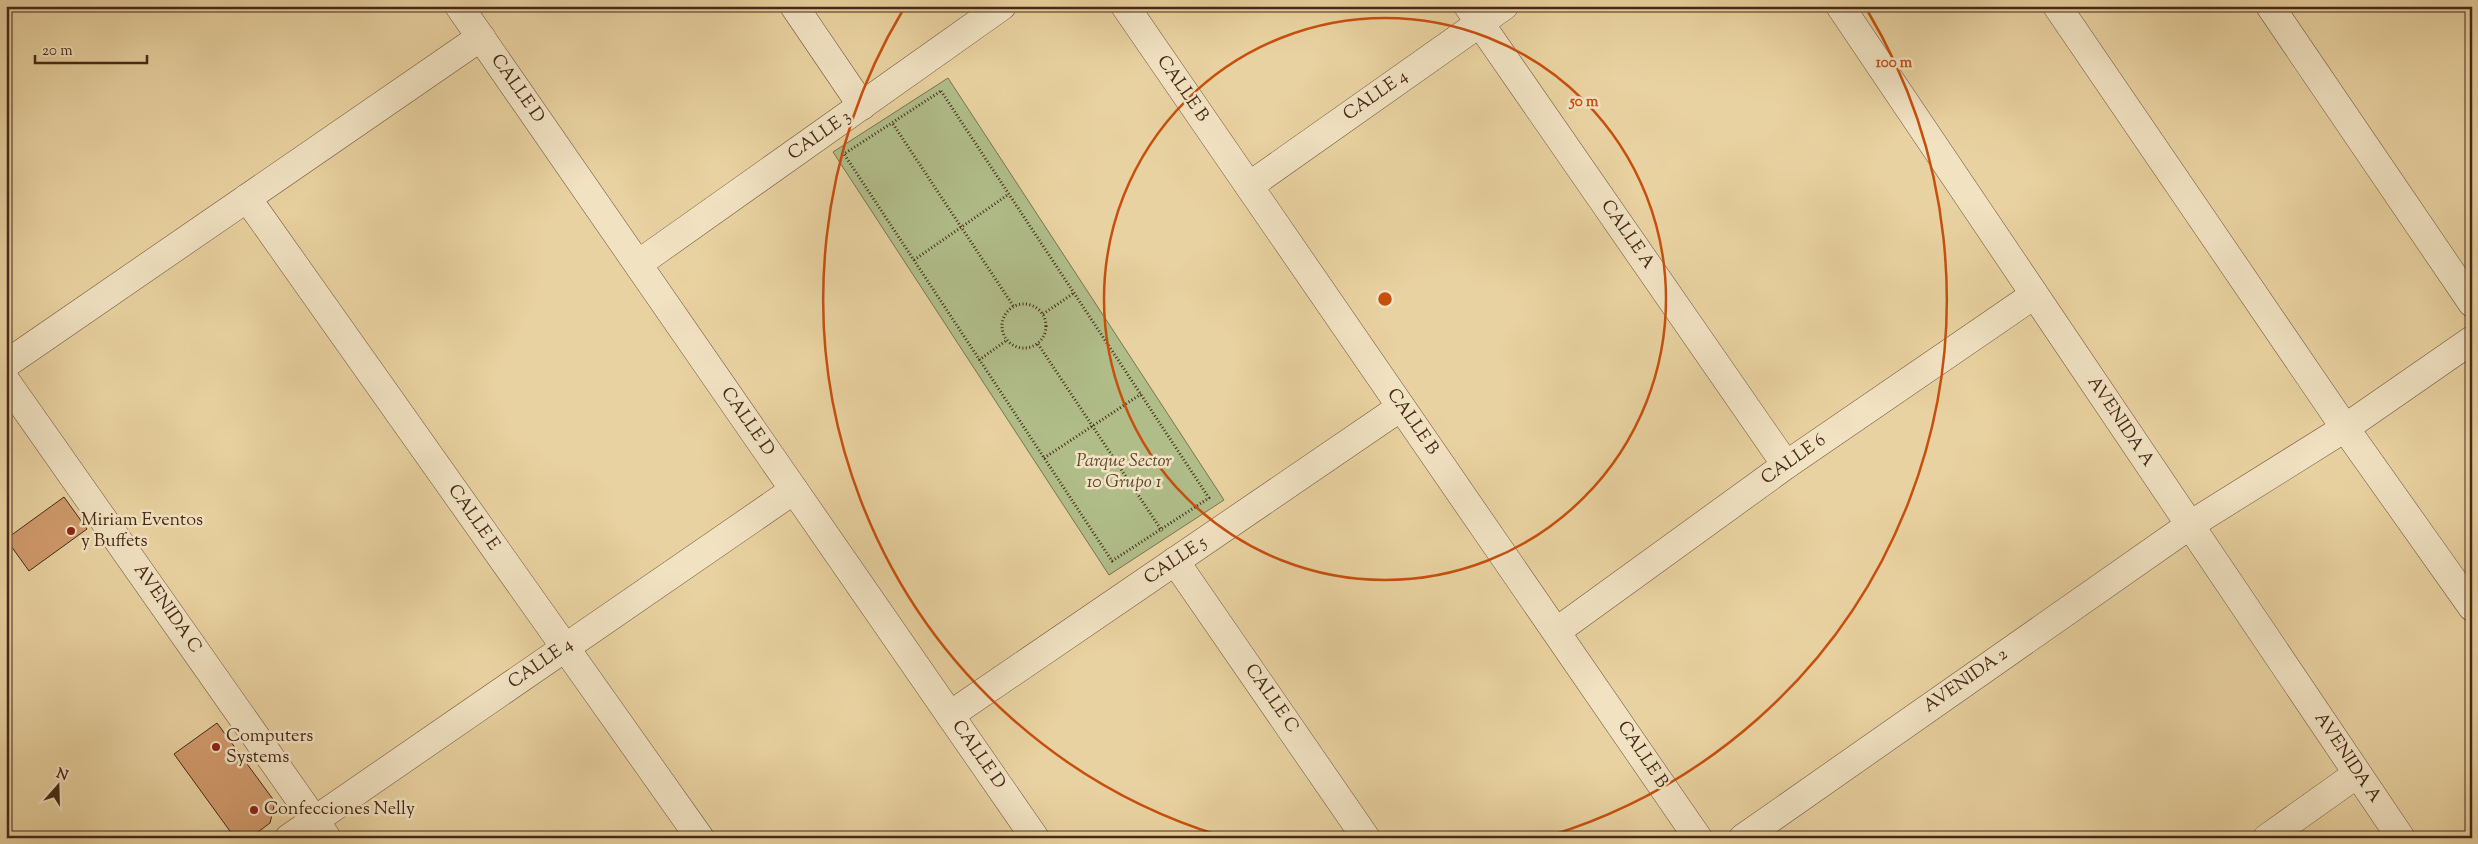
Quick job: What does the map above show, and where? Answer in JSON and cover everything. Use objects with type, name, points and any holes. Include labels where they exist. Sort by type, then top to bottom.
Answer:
[{"type":"street","name":"CALLE D","points":[[459,6],[1035,838]]},
{"type":"street","points":[[794,6],[869,101]]},
{"type":"street","name":"CALLE 3","points":[[638,264],[1002,6]]},
{"type":"street","name":"CALLE B","points":[[1125,6],[1698,838]]},
{"type":"street","name":"CALLE 4","points":[[1249,186],[1474,15],[1504,6]]},
{"type":"street","name":"AVENIDA A","points":[[1840,6],[2400,838]]},
{"type":"street","points":[[2057,6],[2345,428],[2472,607]]},
{"type":"street","points":[[2270,6],[2472,303]]},
{"type":"street","name":"CALLE A","points":[[1474,15],[1786,464]]},
{"type":"street","points":[[6,364],[480,37]]},
{"type":"street","name":"CALLE E","points":[[247,198],[700,838]]},
{"type":"street","name":"CALLE 6","points":[[1557,631],[1786,464],[2034,295]]},
{"type":"street","name":"AVENIDA 2","points":[[1743,838],[2190,525],[2345,428],[2472,340]]},
{"type":"street","name":"AVENIDA C","points":[[6,381],[321,829]]},
{"type":"street","name":"CALLE 5","points":[[950,715],[1401,407]]},
{"type":"street","name":"CALLE 4","points":[[288,838],[321,829],[565,647],[794,490]]},
{"type":"street","name":"CALLE C","points":[[1178,560],[1366,838]]},
{"type":"street","points":[[2267,838],[2358,774]]},
{"type":"path","points":[[941,91],[1009,194],[1209,498],[1112,561],[844,154],[941,91]]},
{"type":"path","points":[[869,101],[892,123],[1014,306]]},
{"type":"path","points":[[914,260],[1009,194]]},
{"type":"path","points":[[1043,314],[1074,293]]},
{"type":"path","points":[[1021,303],[1031,305],[1043,314],[1047,328],[1038,344],[1026,349],[1016,348],[1003,334],[1004,314],[1014,306],[1021,303]]},
{"type":"path","points":[[980,360],[1007,340]]},
{"type":"path","points":[[1038,344],[1161,530],[1178,560]]},
{"type":"path","points":[[1044,458],[1140,394]]},
{"type":"green space","name":"Parque Sector 10 Grupo 1","points":[[948,78],[1224,500],[1109,575],[833,152]]},
{"type":"building","points":[[64,497],[87,529],[29,571],[6,539]]},
{"type":"building","points":[[217,723],[275,802],[270,823],[250,838],[235,838],[174,754]]},
{"type":"place","name":"Miriam Eventos y Buffets","points":[[71,531]]},
{"type":"place","name":"Computers Systems","points":[[216,747]]},
{"type":"place","name":"Confecciones Nelly","points":[[254,810]]}]
